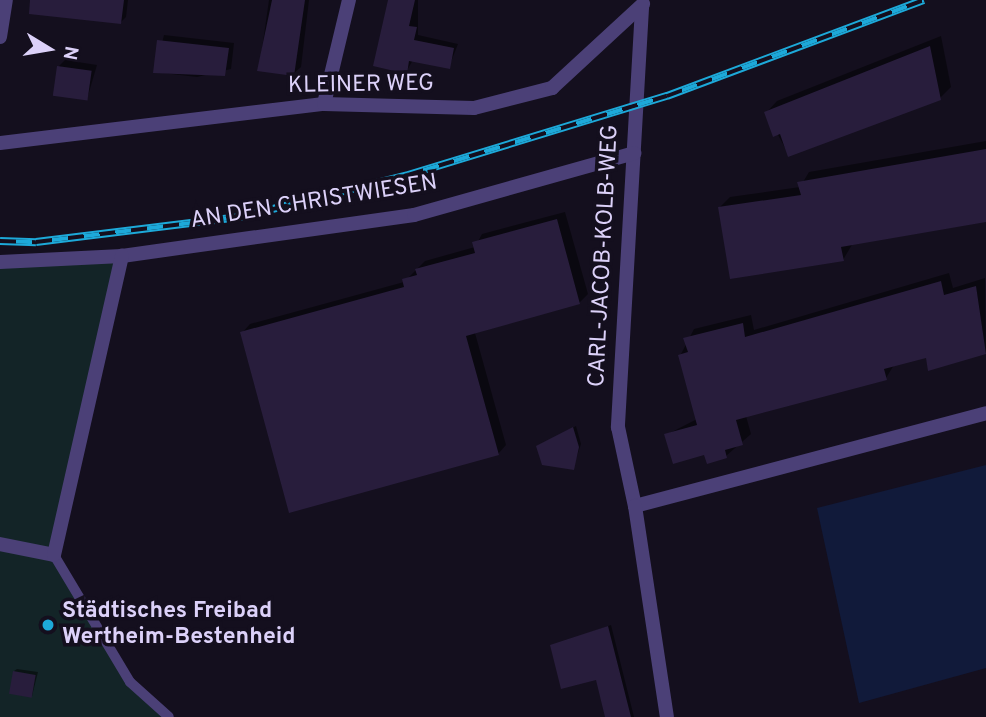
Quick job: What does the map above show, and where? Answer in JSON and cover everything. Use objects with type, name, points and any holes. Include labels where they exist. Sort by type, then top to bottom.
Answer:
[{"type":"street","points":[[0,37],[6,0]]},
{"type":"street","points":[[324,104],[349,0]]},
{"type":"street","name":"KLEINER WEG","points":[[0,143],[324,104],[474,108],[552,88],[643,4]]},
{"type":"street","name":"CARL-JACOB-KOLB-WEG","points":[[643,4],[618,427],[635,506],[667,717]]},
{"type":"street","name":"AN DEN CHRISTWIESEN","points":[[0,262],[122,256],[414,215],[634,153]]},
{"type":"street","points":[[0,544],[54,555],[122,256]]},
{"type":"street","points":[[635,506],[986,413]]},
{"type":"lane","points":[[54,555],[130,682],[169,717]]},
{"type":"shaded area","points":[[122,256],[54,555],[130,682],[169,717],[0,717],[0,262]]},
{"type":"water","points":[[986,465],[986,668],[859,703],[817,508]]},
{"type":"building","points":[[30,0],[124,0],[121,24],[29,14]]},
{"type":"building","points":[[272,0],[305,0],[294,76],[257,71]]},
{"type":"building","points":[[388,0],[415,0],[409,26],[417,27],[414,40],[454,48],[450,69],[409,61],[407,74],[373,66]]},
{"type":"building","points":[[157,40],[229,48],[225,76],[153,73]]},
{"type":"building","points":[[930,46],[941,100],[788,157],[780,134],[773,137],[764,112]]},
{"type":"building","points":[[57,66],[92,71],[87,101],[53,96]]},
{"type":"building","points":[[986,149],[986,222],[841,247],[844,261],[730,279],[718,207],[801,195],[797,182]]},
{"type":"building","points":[[557,219],[580,304],[466,336],[499,455],[289,513],[240,332],[404,287],[402,279],[417,275],[415,269],[475,253],[472,242]]},
{"type":"building","points":[[941,281],[944,295],[976,286],[986,354],[928,371],[926,358],[884,369],[887,380],[736,420],[743,445],[725,450],[727,458],[707,464],[704,455],[673,464],[664,434],[697,425],[678,355],[688,352],[683,338],[743,323],[745,337]]},
{"type":"building","points":[[573,427],[579,447],[574,470],[542,465],[536,446]]},
{"type":"building","points":[[608,626],[631,717],[605,717],[596,680],[561,689],[550,645]]},
{"type":"building","points":[[13,671],[36,675],[32,698],[9,694]]},
{"type":"railway","points":[[0,241],[36,242],[241,217],[408,175],[667,96],[924,0]]},
{"type":"place","name":"Städtisches Freibad Wertheim-Bestenheid","points":[[48,625]]}]
